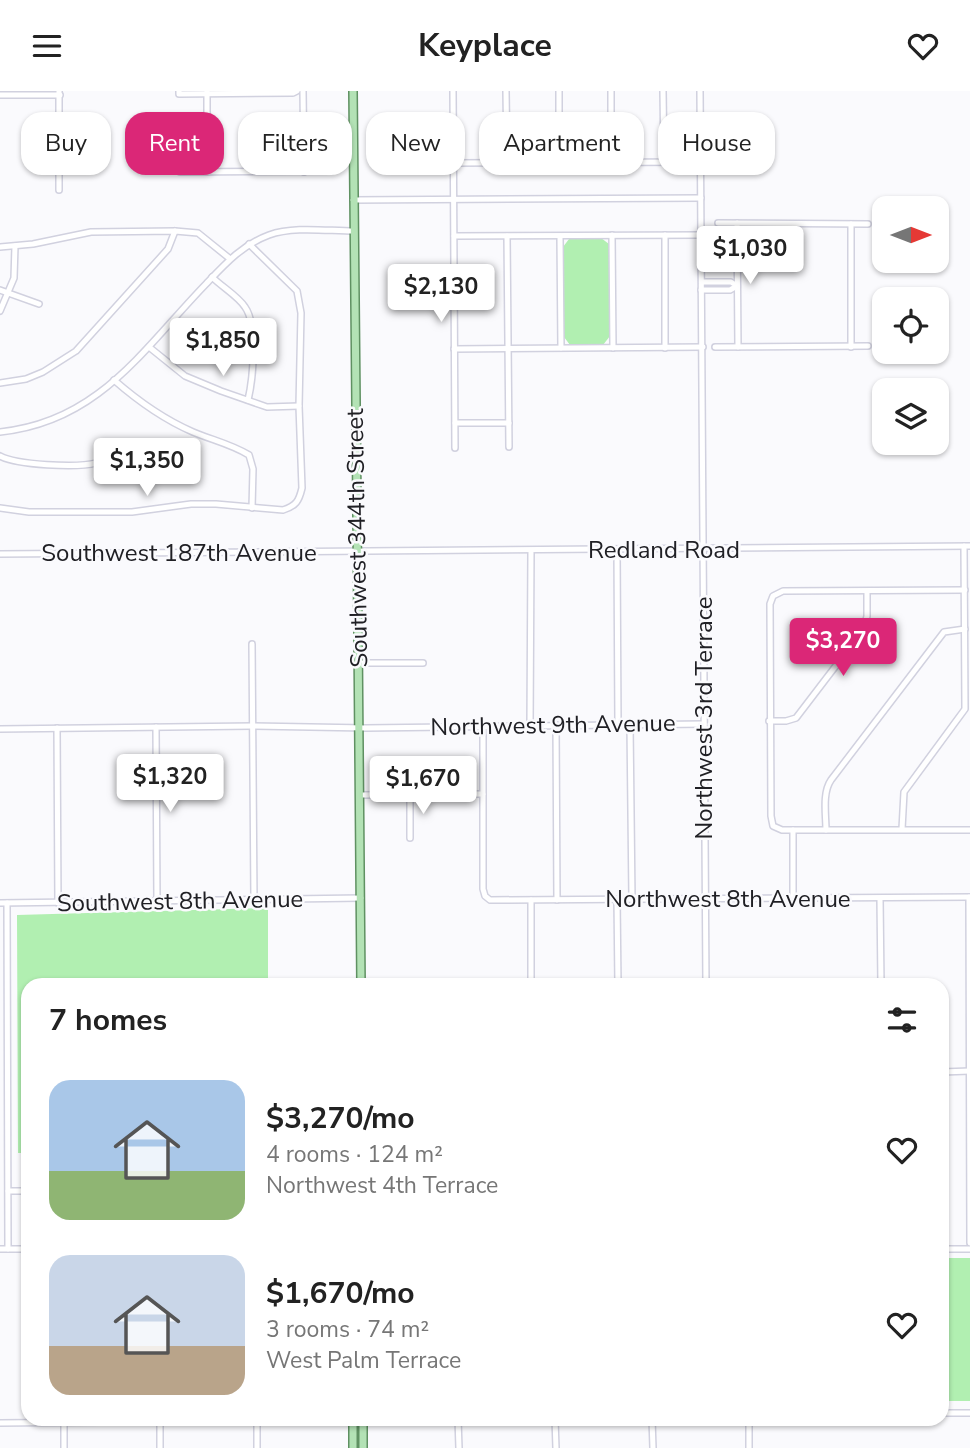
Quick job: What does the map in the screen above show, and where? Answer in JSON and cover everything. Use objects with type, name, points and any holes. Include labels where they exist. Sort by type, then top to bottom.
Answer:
[{"type":"main road","name":"Southwest 344th Street","points":[[353,91],[361,978]]},
{"type":"main road","points":[[353,1426],[353,1448]]},
{"type":"main road","points":[[363,1426],[363,1448]]},
{"type":"street","points":[[179,91],[179,94],[297,91]]},
{"type":"street","points":[[303,91],[303,112]]},
{"type":"street","points":[[453,91],[453,112]]},
{"type":"street","points":[[506,91],[506,112]]},
{"type":"street","points":[[559,91],[559,112]]},
{"type":"street","points":[[611,91],[611,112]]},
{"type":"street","points":[[663,91],[663,112]]},
{"type":"street","name":"Northwest 3rd Terrace","points":[[700,91],[700,112]]},
{"type":"street","points":[[0,95],[60,93],[59,190]]},
{"type":"street","points":[[207,93],[207,112]]},
{"type":"street","points":[[453,175],[455,448]]},
{"type":"street","name":"Northwest 3rd Terrace","points":[[701,175],[706,978]]},
{"type":"street","points":[[354,199],[701,198]]},
{"type":"street","points":[[718,223],[868,223]]},
{"type":"street","points":[[737,223],[738,347]]},
{"type":"street","points":[[851,224],[851,347]]},
{"type":"street","points":[[0,383],[26,379],[43,372],[76,351],[168,249],[175,231]]},
{"type":"street","points":[[0,247],[92,232],[175,231],[198,233],[229,258]]},
{"type":"street","points":[[0,432],[33,427],[64,416],[95,398],[149,347],[229,258],[249,244],[281,232],[354,231]]},
{"type":"street","points":[[612,235],[613,348]]},
{"type":"street","points":[[665,235],[666,348]]},
{"type":"street","points":[[454,236],[702,235]]},
{"type":"street","points":[[507,236],[509,447]]},
{"type":"street","points":[[560,236],[561,348]]},
{"type":"street","points":[[0,508],[29,512],[132,512],[191,505],[283,510],[299,501],[302,488],[299,406],[301,313],[297,291],[249,244]]},
{"type":"street","points":[[0,311],[14,278],[15,246]]},
{"type":"street","points":[[212,277],[245,307],[252,323],[253,380],[248,400]]},
{"type":"street","points":[[702,282],[731,282],[737,286]]},
{"type":"street","points":[[701,290],[730,290],[737,286]]},
{"type":"street","points":[[0,290],[39,304]]},
{"type":"street","points":[[715,347],[868,346]]},
{"type":"street","points":[[149,347],[185,376],[221,391],[267,407],[299,406]]},
{"type":"street","points":[[454,349],[702,348]]},
{"type":"street","points":[[114,380],[159,415],[192,432],[237,447],[249,455],[253,469],[252,508]]},
{"type":"street","points":[[455,423],[509,423]]},
{"type":"street","points":[[0,456],[30,465],[97,463],[115,452]]},
{"type":"street","points":[[902,829],[904,792],[968,709],[965,629],[967,546]]},
{"type":"street","name":"Redland Road","points":[[358,552],[967,546]]},
{"type":"street","points":[[617,550],[618,725]]},
{"type":"street","points":[[530,725],[531,551]]},
{"type":"street","name":"Southwest 187th Avenue","points":[[0,554],[358,552]]},
{"type":"street","points":[[965,590],[783,591],[773,596],[770,604],[769,721],[771,816],[774,826],[782,830],[970,830]]},
{"type":"street","points":[[769,721],[791,721],[796,717],[864,629],[867,621],[867,591]]},
{"type":"street","points":[[826,830],[827,785],[944,632],[965,629]]},
{"type":"street","points":[[252,644],[254,900]]},
{"type":"street","points":[[359,663],[423,663]]},
{"type":"street","name":"Northwest 9th Avenue","points":[[0,729],[704,724]]},
{"type":"street","points":[[556,725],[557,900]]},
{"type":"street","points":[[630,725],[632,899]]},
{"type":"street","points":[[360,795],[483,794],[483,726]]},
{"type":"street","points":[[156,727],[158,902]]},
{"type":"street","points":[[57,728],[58,903]]},
{"type":"street","points":[[410,794],[410,838]]},
{"type":"street","name":"Northwest 8th Avenue","points":[[483,794],[483,889],[487,898],[494,901],[969,897]]},
{"type":"street","points":[[793,830],[793,898]]},
{"type":"street","points":[[969,897],[970,1243]]},
{"type":"street","name":"Southwest 8th Avenue","points":[[4,903],[360,898]]},
{"type":"street","points":[[880,898],[881,978]]},
{"type":"street","points":[[617,899],[618,978]]},
{"type":"street","points":[[531,900],[531,978]]},
{"type":"street","points":[[4,903],[3,1077],[8,1249]]},
{"type":"street","points":[[949,1072],[970,1072]]},
{"type":"street","points":[[8,1191],[21,1191]]},
{"type":"street","points":[[0,1249],[21,1249]]},
{"type":"street","points":[[949,1249],[970,1249]]},
{"type":"street","points":[[949,1413],[970,1413]]},
{"type":"street","points":[[0,1423],[21,1422]]},
{"type":"street","points":[[64,1426],[64,1448]]},
{"type":"street","points":[[160,1426],[160,1448]]},
{"type":"street","points":[[257,1426],[257,1448]]},
{"type":"street","points":[[458,1426],[459,1448]]},
{"type":"street","points":[[555,1426],[556,1448]]},
{"type":"street","points":[[652,1426],[653,1448]]},
{"type":"street","points":[[748,1426],[749,1448]]},
{"type":"green space","points":[[601,238],[609,244],[610,336],[603,345],[570,345],[564,337],[563,247],[569,239]]},
{"type":"green space","points":[[268,908],[268,978],[21,978],[21,1153],[18,1153],[17,915]]},
{"type":"green space","points":[[949,1258],[970,1258],[970,1401],[949,1401]]}]
